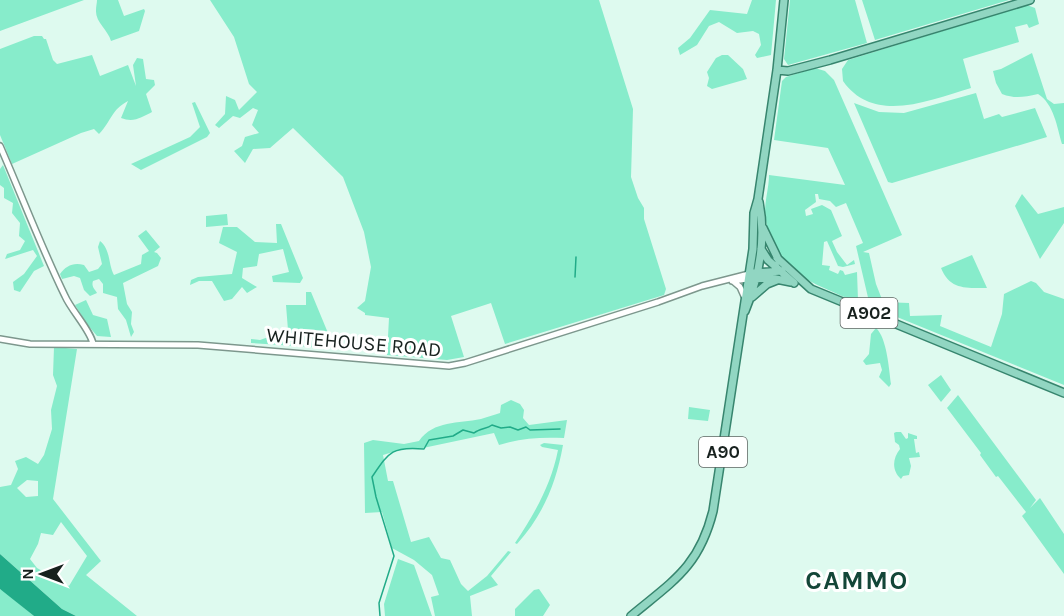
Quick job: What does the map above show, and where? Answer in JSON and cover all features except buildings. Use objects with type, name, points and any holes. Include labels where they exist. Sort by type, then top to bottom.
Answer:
[{"type":"main road","name":"A90","points":[[752,276],[754,213],[776,82],[784,0]]},
{"type":"main road","points":[[776,82],[780,75],[788,71],[1030,0]]},
{"type":"main road","points":[[777,70],[788,71]]},
{"type":"main road","name":"A90","points":[[631,616],[684,570],[699,552],[709,529],[743,316],[760,247],[762,222],[758,199]]},
{"type":"main road","name":"A902","points":[[762,222],[766,236],[781,265],[780,271]]},
{"type":"main road","name":"A902","points":[[753,231],[768,260],[794,283]]},
{"type":"main road","name":"A902","points":[[777,258],[811,289]]},
{"type":"main road","points":[[752,276],[780,271],[790,272]]},
{"type":"main road","points":[[771,278],[780,271]]},
{"type":"main road","name":"A902","points":[[752,276],[783,280],[811,289],[1064,393]]},
{"type":"main road","points":[[747,298],[770,282],[783,280]]},
{"type":"street","points":[[0,146],[65,296],[83,326],[90,344]]},
{"type":"street","name":"WHITEHOUSE ROAD","points":[[0,339],[30,344],[230,347],[449,366],[465,363],[658,302],[702,286],[752,276]]},
{"type":"street","points":[[731,281],[741,287],[747,298]]},
{"type":"shaded area","points":[[0,0],[84,0],[0,31]]},
{"type":"shaded area","points":[[97,0],[118,0],[124,16],[144,9],[139,31],[111,41],[96,14]]},
{"type":"shaded area","points":[[210,0],[599,0],[633,109],[631,177],[644,208],[644,219],[666,289],[664,295],[505,344],[491,303],[451,316],[464,357],[447,360],[387,355],[389,318],[365,315],[357,308],[365,301],[371,267],[364,232],[343,177],[293,128],[270,148],[253,149],[245,163],[234,151],[242,146],[245,137],[259,133],[252,125],[258,110],[253,108],[240,118],[233,116],[219,128],[215,125],[225,114],[226,96],[235,100],[239,110],[257,92],[249,84],[234,37]]},
{"type":"shaded area","points":[[752,0],[776,0],[771,55],[757,58],[755,55],[761,45],[759,34],[753,31],[737,33],[719,22],[709,26],[697,45],[680,55],[678,48],[690,38],[710,10],[747,14]]},
{"type":"shaded area","points":[[790,0],[855,0],[867,43],[788,65],[784,59]]},
{"type":"shaded area","points":[[862,0],[1009,0],[875,40]]},
{"type":"shaded area","points":[[1027,5],[1035,8],[1039,24],[1029,28],[1027,24],[1015,27],[1019,42],[963,59],[971,88],[921,103],[886,106],[870,102],[856,94],[843,81],[842,69],[848,60]]},
{"type":"shaded area","points":[[34,36],[42,36],[46,39],[53,60],[57,64],[92,55],[100,76],[128,65],[136,86],[133,65],[137,58],[143,59],[146,79],[154,80],[155,85],[146,94],[152,112],[134,120],[121,118],[128,101],[122,104],[99,134],[94,129],[81,133],[12,164],[0,135],[0,49]]},
{"type":"shaded area","points":[[1032,53],[1047,99],[1054,104],[1064,103],[1064,144],[1062,144],[1051,110],[1043,98],[1038,94],[1020,97],[1007,96],[1002,94],[996,83],[993,71]]},
{"type":"shaded area","points":[[728,55],[743,69],[747,79],[712,89],[707,86],[709,78],[707,72],[716,58]]},
{"type":"shaded area","points":[[815,68],[825,71],[834,80],[902,235],[863,252],[869,253],[883,302],[909,303],[910,316],[942,315],[940,326],[991,347],[1002,314],[1004,294],[1031,281],[1036,283],[1044,292],[1064,299],[1064,385],[870,306],[856,246],[863,243],[846,203],[836,207],[830,201],[819,199],[818,194],[815,194],[816,202],[805,210],[806,216],[813,214],[811,209],[822,205],[831,210],[842,236],[832,241],[847,265],[854,260],[855,264],[843,267],[838,266],[827,241],[824,242],[822,265],[830,266],[829,270],[838,274],[840,270],[845,275],[857,272],[858,300],[845,297],[812,282],[783,259],[767,225],[765,207],[769,175],[845,185],[828,148],[774,140],[782,81],[786,77]]},
{"type":"shaded area","points":[[976,93],[984,119],[999,114],[1002,117],[1035,108],[1047,137],[892,183],[888,182],[854,103],[879,112],[904,113]]},
{"type":"shaded area","points":[[195,102],[210,133],[207,137],[141,170],[131,164],[190,137],[200,127],[192,103]]},
{"type":"shaded area","points":[[3,165],[44,266],[34,271],[20,292],[14,290],[13,282],[24,274],[37,256],[33,250],[5,259],[7,254],[20,250],[25,241],[19,236],[20,223],[12,213],[13,203],[4,198],[4,188],[0,185],[0,169]]},
{"type":"shaded area","points":[[1022,194],[1038,214],[1064,207],[1064,223],[1040,259],[1015,206]]},
{"type":"shaded area","points":[[227,214],[228,225],[206,227],[206,216]]},
{"type":"shaded area","points":[[276,224],[281,224],[303,278],[300,283],[273,282],[272,276],[289,272],[283,249],[259,254],[257,266],[243,268],[242,278],[257,287],[247,293],[242,287],[232,299],[224,301],[212,281],[199,281],[190,285],[191,280],[198,277],[232,274],[237,252],[219,243],[223,227],[237,227],[255,242],[277,243]]},
{"type":"shaded area","points":[[146,230],[160,247],[154,252],[161,258],[158,266],[123,283],[127,304],[132,312],[131,324],[134,332],[131,337],[126,320],[118,309],[117,297],[103,293],[103,284],[99,279],[93,281],[97,293],[90,296],[84,290],[80,278],[74,276],[62,279],[60,274],[73,264],[84,265],[89,272],[98,269],[102,264],[98,247],[100,241],[108,253],[114,275],[141,264],[142,255],[149,251],[138,236]]},
{"type":"shaded area","points":[[972,255],[987,288],[954,284],[941,268]]},
{"type":"shaded area","points":[[306,292],[311,292],[328,333],[329,344],[325,348],[251,343],[251,339],[260,340],[288,330],[286,305],[306,305]]},
{"type":"shaded area","points":[[86,300],[93,315],[107,319],[111,337],[97,336],[87,324],[75,305]]},
{"type":"shaded area","points":[[876,328],[883,339],[887,354],[891,384],[889,387],[879,377],[882,370],[880,363],[866,365],[863,361],[869,354],[871,334]]},
{"type":"shaded area","points":[[54,347],[77,349],[53,499],[101,561],[86,575],[137,616],[76,616],[62,609],[0,554],[0,487],[11,485],[18,469],[15,461],[26,457],[38,464],[44,455],[52,429],[51,410],[57,386],[53,375]],"holes":[[[27,480],[38,481],[38,496],[26,497],[17,488]],[[61,522],[87,556],[69,586],[37,568],[30,559],[41,533],[53,535]]]},
{"type":"shaded area","points":[[941,375],[951,390],[941,402],[928,385]]},
{"type":"shaded area","points":[[958,395],[1036,500],[1030,508],[1040,498],[1064,534],[1064,574],[1022,516],[1026,512],[998,476],[996,477],[947,408]]},
{"type":"shaded area","points":[[511,400],[520,404],[524,410],[523,418],[529,425],[567,420],[564,438],[531,438],[499,445],[494,433],[423,448],[403,449],[383,455],[388,481],[393,481],[411,542],[429,537],[441,558],[450,560],[461,584],[468,591],[487,576],[508,551],[511,552],[491,576],[498,585],[470,596],[472,616],[435,616],[431,597],[439,595],[432,575],[414,560],[392,548],[382,512],[365,513],[364,443],[373,440],[404,444],[419,441],[425,434],[439,426],[481,419],[500,413],[501,405]]},
{"type":"shaded area","points":[[689,407],[710,410],[708,421],[688,419]]},
{"type":"shaded area","points":[[901,432],[906,439],[908,433],[917,436],[917,439],[914,439],[916,453],[919,452],[920,457],[909,458],[911,466],[909,475],[901,479],[894,465],[900,449],[895,442],[894,433]]},
{"type":"shaded area","points":[[544,443],[563,445],[557,473],[541,510],[517,544],[515,543],[541,498],[555,463],[558,450],[540,445]]},
{"type":"shaded area","points":[[0,554],[62,609],[76,616],[34,616],[0,589]]},
{"type":"shaded area","points":[[398,559],[414,565],[432,616],[385,616],[384,604]]},
{"type":"shaded area","points":[[0,589],[5,592],[34,616],[0,616]]},
{"type":"shaded area","points":[[539,589],[550,605],[543,616],[515,616],[515,609],[534,590]]},
{"type":"waterway","points":[[575,277],[576,257]]},
{"type":"waterway","points":[[380,616],[379,603],[394,556],[372,477],[387,456],[398,450],[424,449],[429,440],[453,436],[463,430],[474,433],[492,425],[518,430],[526,427],[530,430],[560,429]]},
{"type":"district","name":"CAMMO","points":[[857,580]]}]
